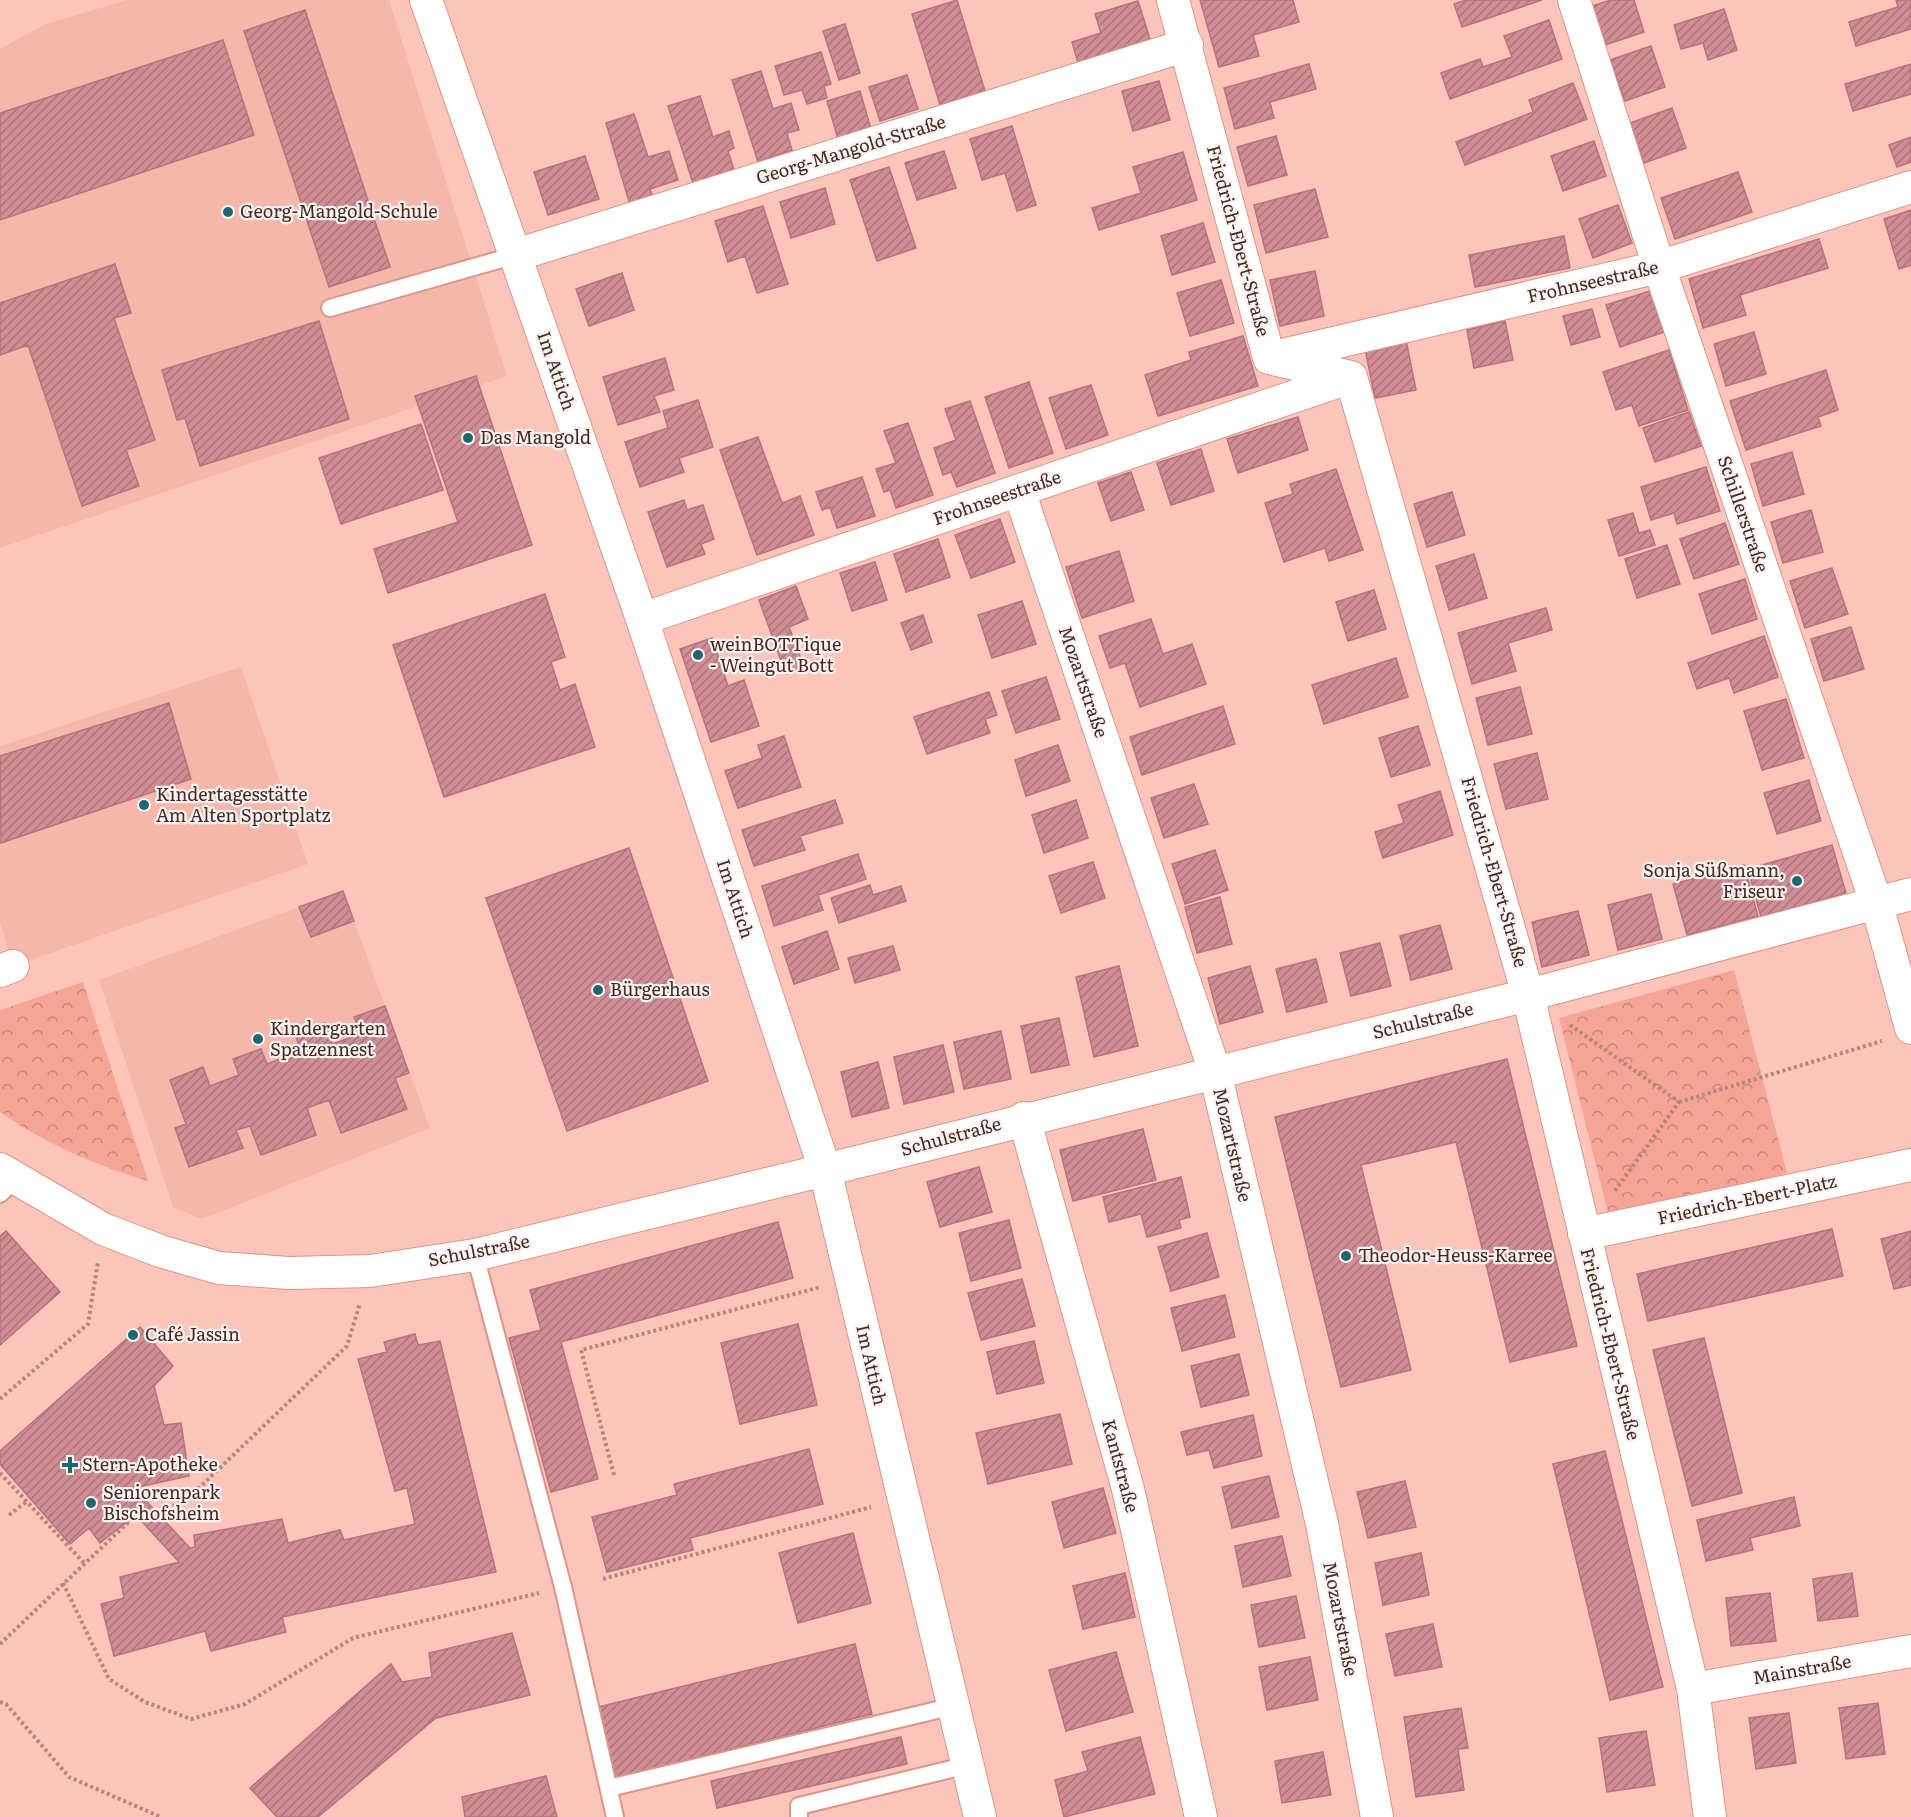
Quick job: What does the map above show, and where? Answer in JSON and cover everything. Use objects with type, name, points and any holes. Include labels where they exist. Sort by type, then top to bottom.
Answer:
[{"type":"street","name":"Im Attich","points":[[426,0],[642,619],[825,1170],[980,1817]]},
{"type":"street","name":"Friedrich-Ebert-Straße","points":[[1173,0],[1187,45],[1269,358],[1351,377],[1528,995],[1693,1689],[1710,1817]]},
{"type":"street","name":"Schillerstraße","points":[[1574,0],[1659,267],[1877,905],[1900,1034]]},
{"type":"street","name":"Georg-Mangold-Straße","points":[[516,255],[1187,45]]},
{"type":"street","name":"Frohnseestraße","points":[[1269,358],[1659,267],[1911,187]]},
{"type":"street","name":"Frohnseestraße","points":[[642,619],[1351,377]]},
{"type":"street","name":"Mozartstraße","points":[[1018,491],[1215,1072],[1322,1524],[1377,1817]]},
{"type":"street","name":"Schulstraße","points":[[5,1181],[103,1229],[160,1251],[219,1268],[289,1273],[370,1271],[475,1255],[825,1170],[1024,1118],[1528,995],[1877,905],[1911,894]]},
{"type":"street","name":"Kantstraße","points":[[1024,1118],[1128,1489],[1201,1817]]},
{"type":"street","name":"Friedrich-Ebert-Platz","points":[[1584,1234],[1911,1166]]},
{"type":"street","name":"Mainstraße","points":[[1693,1689],[1911,1651]]},
{"type":"lane","points":[[330,308],[516,255]]},
{"type":"lane","points":[[475,1255],[563,1587],[615,1817]]},
{"type":"lane","points":[[609,1788],[954,1706]]},
{"type":"lane","points":[[799,1817],[799,1806],[968,1765]]},
{"type":"path","points":[[1528,995],[1679,1102]]},
{"type":"path","points":[[1584,1234],[1679,1102],[1900,1034]]},
{"type":"path","points":[[0,1399],[88,1324],[103,1229]]},
{"type":"path","points":[[0,1644],[136,1515],[160,1516],[201,1486],[346,1346],[370,1271]]},
{"type":"path","points":[[614,1475],[581,1350],[851,1279]]},
{"type":"path","points":[[0,1473],[84,1563]]},
{"type":"path","points":[[603,1579],[903,1499]]},
{"type":"path","points":[[9,1515],[26,1502]]},
{"type":"path","points":[[63,1583],[109,1679],[145,1702],[191,1719],[245,1704],[352,1638],[563,1587]]},
{"type":"path","points":[[0,1702],[6,1704],[69,1778],[160,1817]]},
{"type":"shaded area","name":"Georg-Mangold-Schule","points":[[128,0],[389,0],[507,376],[0,548],[0,49],[45,24]]},
{"type":"shaded area","name":"Kindertagesstätte Am Alten Sportplatz","points":[[241,667],[308,864],[13,966],[0,922],[0,746]]},
{"type":"shaded area","name":"Kindergarten Spatzennest","points":[[343,891],[430,1128],[202,1219],[173,1207],[99,980]]},
{"type":"green space","points":[[1734,970],[1787,1173],[1609,1217],[1559,1018]]},
{"type":"green space","points":[[83,982],[148,1181],[71,1152],[35,1134],[0,1112],[0,1010]]},
{"type":"building","points":[[957,0],[985,91],[940,105],[912,14]]},
{"type":"building","points":[[1200,0],[1293,0],[1299,22],[1253,35],[1259,56],[1219,67]]},
{"type":"building","points":[[1466,0],[1542,0],[1462,27],[1454,4]]},
{"type":"building","points":[[1611,0],[1634,0],[1644,32],[1605,45],[1592,6]]},
{"type":"building","points":[[1896,0],[1911,0],[1911,29],[1856,46],[1849,22],[1898,7]]},
{"type":"building","points":[[1138,1],[1151,42],[1078,63],[1072,42],[1101,33],[1095,14]]},
{"type":"building","points":[[1724,9],[1737,50],[1708,60],[1703,43],[1681,49],[1674,25]]},
{"type":"building","points":[[305,10],[390,267],[329,287],[244,31]]},
{"type":"building","points":[[1549,20],[1562,59],[1450,99],[1441,73],[1480,59],[1483,67],[1512,57],[1504,36]]},
{"type":"building","points":[[845,24],[860,73],[839,80],[823,31]]},
{"type":"building","points":[[223,40],[254,135],[0,220],[0,113]]},
{"type":"building","points":[[1651,46],[1665,87],[1625,101],[1610,60]]},
{"type":"building","points":[[821,52],[831,84],[824,86],[827,98],[807,104],[802,90],[784,95],[775,66]]},
{"type":"building","points":[[1309,64],[1316,89],[1270,102],[1274,118],[1235,129],[1224,88]]},
{"type":"building","points":[[1911,64],[1911,94],[1853,111],[1845,84]]},
{"type":"building","points":[[761,71],[773,109],[791,103],[799,130],[787,133],[792,150],[758,162],[732,80]]},
{"type":"building","points":[[907,75],[918,109],[880,121],[869,87]]},
{"type":"building","points":[[1159,81],[1170,120],[1133,131],[1122,91]]},
{"type":"building","points":[[1573,83],[1587,119],[1465,165],[1456,142],[1533,112],[1529,100]]},
{"type":"building","points":[[860,91],[871,129],[838,139],[827,101]]},
{"type":"building","points":[[700,96],[713,137],[729,131],[734,148],[728,151],[734,170],[693,183],[668,106]]},
{"type":"building","points":[[1672,108],[1686,148],[1644,163],[1630,123]]},
{"type":"building","points":[[634,114],[648,157],[669,151],[678,180],[650,189],[653,198],[630,205],[606,123]]},
{"type":"building","points":[[1012,126],[1036,205],[1017,211],[1005,173],[982,180],[970,139]]},
{"type":"building","points":[[1276,136],[1287,175],[1248,186],[1237,147]]},
{"type":"building","points":[[1911,137],[1911,162],[1897,167],[1889,145]]},
{"type":"building","points":[[1594,141],[1606,176],[1563,191],[1551,156]]},
{"type":"building","points":[[944,151],[956,188],[917,200],[905,163]]},
{"type":"building","points":[[1183,152],[1197,200],[1099,230],[1092,208],[1141,193],[1133,167]]},
{"type":"building","points":[[585,156],[599,199],[548,215],[534,172]]},
{"type":"building","points":[[889,167],[916,248],[877,261],[850,180]]},
{"type":"building","points":[[1738,172],[1752,212],[1675,239],[1661,198]]},
{"type":"building","points":[[825,188],[835,224],[791,238],[780,202]]},
{"type":"building","points":[[1315,189],[1328,237],[1266,253],[1254,205]]},
{"type":"building","points":[[1618,205],[1632,243],[1593,258],[1579,219]]},
{"type":"building","points":[[763,206],[788,284],[757,293],[745,256],[728,262],[715,221]]},
{"type":"building","points":[[1911,210],[1911,265],[1899,269],[1884,219]]},
{"type":"building","points":[[1203,223],[1215,262],[1172,275],[1161,236]]},
{"type":"building","points":[[1564,236],[1570,268],[1475,287],[1469,255]]},
{"type":"building","points":[[1819,239],[1828,268],[1740,295],[1746,315],[1703,328],[1689,279]]},
{"type":"building","points":[[115,264],[131,313],[114,318],[155,440],[126,450],[139,486],[82,506],[28,345],[0,355],[0,303]]},
{"type":"building","points":[[1315,271],[1324,316],[1280,326],[1270,280]]},
{"type":"building","points":[[622,273],[634,310],[589,326],[576,289]]},
{"type":"building","points":[[1221,280],[1234,323],[1190,336],[1177,293]]},
{"type":"building","points":[[1650,291],[1664,332],[1620,347],[1606,305]]},
{"type":"building","points":[[1592,309],[1600,337],[1571,345],[1563,316]]},
{"type":"building","points":[[319,321],[349,419],[200,466],[185,418],[177,420],[162,370]]},
{"type":"building","points":[[1505,321],[1513,360],[1474,368],[1467,330]]},
{"type":"building","points":[[1754,332],[1766,374],[1726,386],[1714,344]]},
{"type":"building","points":[[1243,336],[1258,386],[1158,416],[1145,375],[1191,360],[1189,352]]},
{"type":"building","points":[[1406,340],[1416,390],[1375,398],[1365,349]]},
{"type":"building","points":[[1669,350],[1688,410],[1639,426],[1632,405],[1616,410],[1603,372]]},
{"type":"building","points":[[665,358],[674,390],[654,396],[660,412],[618,425],[603,377]]},
{"type":"building","points":[[1826,370],[1838,410],[1818,417],[1821,426],[1746,450],[1730,401]]},
{"type":"building","points":[[476,376],[532,545],[388,593],[374,549],[458,522],[415,396]]},
{"type":"building","points":[[1029,382],[1053,453],[1009,468],[985,397]]},
{"type":"building","points":[[1091,385],[1108,435],[1066,449],[1049,398]]},
{"type":"building","points":[[698,400],[713,447],[679,458],[684,472],[640,487],[625,442],[668,428],[663,411]]},
{"type":"building","points":[[970,401],[995,473],[957,487],[951,472],[943,475],[934,448],[956,440],[945,409]]},
{"type":"building","points":[[1689,412],[1701,446],[1655,462],[1643,428]]},
{"type":"building","points":[[1298,417],[1308,450],[1238,473],[1227,439]]},
{"type":"building","points":[[908,423],[933,495],[896,508],[890,490],[884,492],[876,469],[896,463],[884,431]]},
{"type":"building","points":[[421,424],[443,490],[341,524],[319,458]]},
{"type":"building","points":[[758,437],[782,503],[800,496],[814,535],[757,555],[720,450]]},
{"type":"building","points":[[1201,449],[1214,491],[1171,505],[1157,463]]},
{"type":"building","points":[[1792,452],[1804,494],[1763,506],[1751,464]]},
{"type":"building","points":[[1706,467],[1720,511],[1677,524],[1674,513],[1651,520],[1641,487]]},
{"type":"building","points":[[1336,469],[1363,550],[1329,561],[1325,548],[1284,562],[1265,503],[1293,494],[1290,484]]},
{"type":"building","points":[[1131,472],[1144,510],[1111,521],[1098,483]]},
{"type":"building","points":[[862,477],[875,516],[837,528],[830,507],[822,510],[816,492]]},
{"type":"building","points":[[1452,492],[1465,535],[1427,547],[1414,504]]},
{"type":"building","points":[[684,500],[687,510],[703,505],[714,539],[701,544],[705,554],[667,567],[648,512]]},
{"type":"building","points":[[1811,510],[1823,552],[1783,563],[1771,522]]},
{"type":"building","points":[[1633,513],[1639,533],[1650,530],[1655,545],[1619,556],[1608,520]]},
{"type":"building","points":[[1000,519],[1015,562],[971,578],[955,535]]},
{"type":"building","points":[[1725,523],[1739,564],[1694,579],[1680,539]]},
{"type":"building","points":[[938,539],[950,577],[906,592],[894,554]]},
{"type":"building","points":[[1667,545],[1680,584],[1637,598],[1625,559]]},
{"type":"building","points":[[1119,551],[1134,601],[1082,618],[1066,567]]},
{"type":"building","points":[[1474,554],[1487,598],[1449,610],[1436,566]]},
{"type":"building","points":[[875,562],[887,600],[852,611],[840,573]]},
{"type":"building","points":[[1832,568],[1848,614],[1805,628],[1790,581]]},
{"type":"building","points":[[1745,579],[1757,619],[1712,634],[1699,594]]},
{"type":"building","points":[[796,586],[808,619],[789,627],[804,667],[786,674],[759,600]]},
{"type":"building","points":[[1374,590],[1386,629],[1348,641],[1336,602]]},
{"type":"building","points":[[545,594],[565,657],[551,662],[560,690],[575,684],[595,747],[444,797],[393,645]]},
{"type":"building","points":[[1022,601],[1036,644],[992,658],[978,615]]},
{"type":"building","points":[[1546,608],[1552,630],[1508,643],[1516,671],[1472,684],[1458,633]]},
{"type":"building","points":[[923,615],[932,642],[911,650],[901,623]]},
{"type":"building","points":[[1151,619],[1163,654],[1192,644],[1206,684],[1140,707],[1125,663],[1110,668],[1099,636]]},
{"type":"building","points":[[1851,627],[1864,669],[1824,681],[1811,639]]},
{"type":"building","points":[[1764,636],[1778,677],[1734,693],[1729,678],[1697,689],[1688,663]]},
{"type":"building","points":[[712,638],[728,686],[744,680],[759,726],[711,742],[680,649]]},
{"type":"building","points":[[1396,658],[1408,697],[1324,724],[1312,685]]},
{"type":"building","points":[[1046,677],[1060,719],[1016,733],[1002,691]]},
{"type":"building","points":[[1520,687],[1532,734],[1488,745],[1476,698]]},
{"type":"building","points":[[989,692],[997,715],[985,719],[990,733],[927,754],[914,717]]},
{"type":"building","points":[[1786,699],[1804,758],[1762,770],[1744,711]]},
{"type":"building","points":[[169,703],[191,779],[1,843],[0,756]]},
{"type":"building","points":[[1223,706],[1235,744],[1142,775],[1130,737]]},
{"type":"building","points":[[1418,726],[1430,765],[1391,777],[1379,738]]},
{"type":"building","points":[[784,736],[801,787],[738,808],[725,771],[762,758],[758,745]]},
{"type":"building","points":[[1058,745],[1070,781],[1026,796],[1015,760]]},
{"type":"building","points":[[1537,753],[1548,799],[1506,809],[1494,764]]},
{"type":"building","points":[[1809,780],[1821,821],[1777,834],[1764,793]]},
{"type":"building","points":[[1194,784],[1208,824],[1164,838],[1151,798]]},
{"type":"building","points":[[1440,791],[1453,835],[1383,858],[1375,832],[1404,823],[1398,805]]},
{"type":"building","points":[[835,800],[843,823],[800,836],[805,850],[754,866],[742,830]]},
{"type":"building","points":[[1076,800],[1088,838],[1044,853],[1032,815]]},
{"type":"building","name":"Sonja Süßmann, Friseur","points":[[1832,845],[1846,893],[1761,917],[1748,869]]},
{"type":"building","name":"Bürgerhaus","points":[[629,848],[708,1081],[567,1131],[486,898]]},
{"type":"building","points":[[1215,850],[1228,890],[1185,904],[1172,864]]},
{"type":"building","points":[[858,854],[866,879],[818,895],[823,910],[774,926],[762,886]]},
{"type":"building","points":[[1093,862],[1105,898],[1061,913],[1049,876]]},
{"type":"building","points":[[1744,865],[1758,916],[1687,935],[1673,884]]},
{"type":"building","points":[[870,885],[873,895],[901,886],[906,901],[839,923],[831,898]]},
{"type":"building","points":[[343,891],[354,921],[311,937],[299,907]]},
{"type":"building","points":[[1651,894],[1662,939],[1618,950],[1608,905]]},
{"type":"building","points":[[1220,897],[1232,944],[1197,953],[1185,907]]},
{"type":"building","points":[[1578,911],[1589,955],[1542,967],[1532,922]]},
{"type":"building","points":[[1440,925],[1452,969],[1411,980],[1400,936]]},
{"type":"building","points":[[827,931],[839,969],[794,984],[782,947]]},
{"type":"building","points":[[1380,943],[1391,986],[1351,996],[1340,953]]},
{"type":"building","points":[[893,946],[900,970],[855,983],[848,958]]},
{"type":"building","points":[[1316,959],[1327,1002],[1287,1012],[1276,969]]},
{"type":"building","points":[[1119,966],[1138,1046],[1094,1057],[1076,977]]},
{"type":"building","points":[[1250,966],[1263,1012],[1220,1024],[1208,978]]},
{"type":"building","points":[[385,1006],[409,1073],[395,1078],[407,1109],[341,1133],[329,1100],[307,1108],[316,1135],[261,1155],[250,1126],[236,1130],[243,1148],[189,1167],[175,1128],[186,1124],[170,1080],[203,1067],[210,1086],[239,1075],[233,1059],[261,1049],[267,1064],[301,1051],[295,1034],[325,1023],[332,1044],[361,1034],[354,1017]]},
{"type":"building","points":[[1059,1018],[1069,1065],[1031,1073],[1021,1026]]},
{"type":"building","points":[[1001,1031],[1011,1079],[964,1089],[954,1042]]},
{"type":"building","points":[[943,1045],[954,1092],[904,1104],[894,1057]]},
{"type":"building","name":"Theodor-Heuss-Karree","points":[[1507,1059],[1577,1346],[1510,1362],[1456,1142],[1361,1165],[1411,1370],[1341,1387],[1275,1117]]},
{"type":"building","points":[[878,1062],[889,1108],[852,1117],[841,1072]]},
{"type":"building","points":[[1143,1129],[1156,1180],[1073,1201],[1060,1150]]},
{"type":"building","points":[[979,1167],[992,1212],[940,1227],[927,1182]]},
{"type":"building","points":[[1181,1177],[1190,1217],[1179,1220],[1181,1228],[1147,1237],[1141,1214],[1109,1222],[1103,1197]]},
{"type":"building","points":[[1009,1220],[1021,1268],[971,1281],[959,1233]]},
{"type":"building","points":[[778,1222],[793,1278],[561,1342],[598,1479],[551,1492],[509,1338],[541,1330],[530,1290]]},
{"type":"building","points":[[1832,1229],[1843,1276],[1648,1321],[1637,1274]]},
{"type":"building","points":[[6,1231],[60,1292],[0,1345],[0,1236]]},
{"type":"building","points":[[1911,1231],[1911,1285],[1894,1289],[1881,1239]]},
{"type":"building","points":[[1207,1233],[1219,1277],[1171,1291],[1158,1247]]},
{"type":"building","points":[[1022,1279],[1035,1326],[981,1340],[968,1293]]},
{"type":"building","points":[[1225,1295],[1235,1337],[1182,1351],[1171,1308]]},
{"type":"building","points":[[798,1324],[817,1405],[740,1424],[721,1343]]},
{"type":"building","name":"Seniorenpark Bischofsheim","points":[[140,1327],[173,1366],[154,1386],[164,1425],[181,1423],[189,1476],[134,1488],[190,1548],[195,1547],[194,1535],[282,1519],[288,1543],[340,1530],[344,1540],[415,1524],[407,1488],[395,1491],[358,1359],[387,1352],[384,1342],[415,1334],[418,1345],[440,1341],[496,1572],[282,1617],[286,1632],[211,1651],[205,1631],[114,1656],[101,1604],[124,1598],[120,1577],[179,1562],[136,1515],[100,1543],[89,1528],[70,1544],[0,1464],[0,1451]]},
{"type":"building","points":[[1704,1338],[1742,1493],[1692,1506],[1653,1350]]},
{"type":"building","points":[[1034,1341],[1044,1383],[997,1394],[987,1352]]},
{"type":"building","points":[[1239,1354],[1249,1395],[1201,1407],[1191,1366]]},
{"type":"building","points":[[1060,1414],[1072,1464],[988,1484],[976,1433]]},
{"type":"building","points":[[1253,1415],[1262,1456],[1214,1468],[1209,1450],[1187,1455],[1181,1432]]},
{"type":"building","points":[[809,1449],[823,1504],[690,1538],[693,1550],[607,1572],[592,1517],[677,1495],[674,1484]]},
{"type":"building","points":[[1605,1451],[1663,1687],[1610,1700],[1553,1464]]},
{"type":"building","points":[[1269,1476],[1279,1517],[1232,1528],[1222,1487]]},
{"type":"building","points":[[1405,1481],[1416,1527],[1368,1538],[1357,1492]]},
{"type":"building","points":[[1103,1488],[1116,1533],[1064,1548],[1052,1502]]},
{"type":"building","points":[[1794,1497],[1800,1526],[1750,1538],[1753,1550],[1706,1561],[1697,1520]]},
{"type":"building","points":[[853,1533],[871,1603],[798,1623],[779,1553]]},
{"type":"building","points":[[1282,1536],[1291,1576],[1243,1587],[1235,1546]]},
{"type":"building","points":[[1421,1553],[1429,1595],[1383,1605],[1375,1563]]},
{"type":"building","points":[[1125,1573],[1135,1617],[1083,1629],[1073,1586]]},
{"type":"building","points":[[1852,1573],[1858,1616],[1818,1621],[1813,1579]]},
{"type":"building","points":[[1770,1593],[1776,1641],[1731,1646],[1726,1598]]},
{"type":"building","points":[[1296,1596],[1305,1638],[1259,1647],[1251,1605]]},
{"type":"building","points":[[1433,1624],[1442,1667],[1395,1676],[1386,1634]]},
{"type":"building","points":[[512,1633],[530,1695],[436,1718],[318,1817],[277,1817],[250,1788],[391,1664],[402,1682],[432,1677],[429,1653]]},
{"type":"building","points":[[855,1644],[872,1714],[615,1778],[598,1707]]},
{"type":"building","points":[[1116,1652],[1133,1712],[1066,1731],[1049,1670]]},
{"type":"building","points":[[1310,1657],[1318,1700],[1267,1710],[1259,1667]]},
{"type":"building","points":[[1878,1703],[1885,1754],[1846,1759],[1839,1708]]},
{"type":"building","points":[[1461,1708],[1468,1748],[1458,1749],[1464,1790],[1416,1797],[1404,1717]]},
{"type":"building","points":[[1789,1713],[1796,1763],[1756,1769],[1749,1718]]},
{"type":"building","points":[[1646,1731],[1655,1785],[1607,1792],[1599,1738]]},
{"type":"building","points":[[901,1737],[907,1764],[717,1808],[711,1781]]},
{"type":"building","points":[[1140,1737],[1155,1794],[1064,1817],[1055,1780],[1088,1771],[1082,1752]]},
{"type":"building","points":[[1323,1752],[1331,1795],[1282,1803],[1275,1761]]},
{"type":"building","points":[[546,1776],[557,1817],[465,1817],[462,1797]]},
{"type":"place","name":"Georg-Mangold-Schule","points":[[228,212]]},
{"type":"place","name":"Das Mangold","points":[[468,438]]},
{"type":"place","name":"weinBOTTique - Weingut Bott","points":[[698,655]]},
{"type":"place","name":"Kindertagesstätte Am Alten Sportplatz","points":[[144,805]]},
{"type":"place","name":"Sonja Süßmann, Friseur","points":[[1797,881]]},
{"type":"place","name":"Bürgerhaus","points":[[598,990]]},
{"type":"place","name":"Kindergarten Spatzennest","points":[[258,1039]]},
{"type":"place","name":"Theodor-Heuss-Karree","points":[[1346,1256]]},
{"type":"place","name":"Café Jassin","points":[[133,1335]]},
{"type":"place","name":"Stern-Apotheke","points":[[70,1465]]},
{"type":"place","name":"Seniorenpark Bischofsheim","points":[[91,1503]]}]
